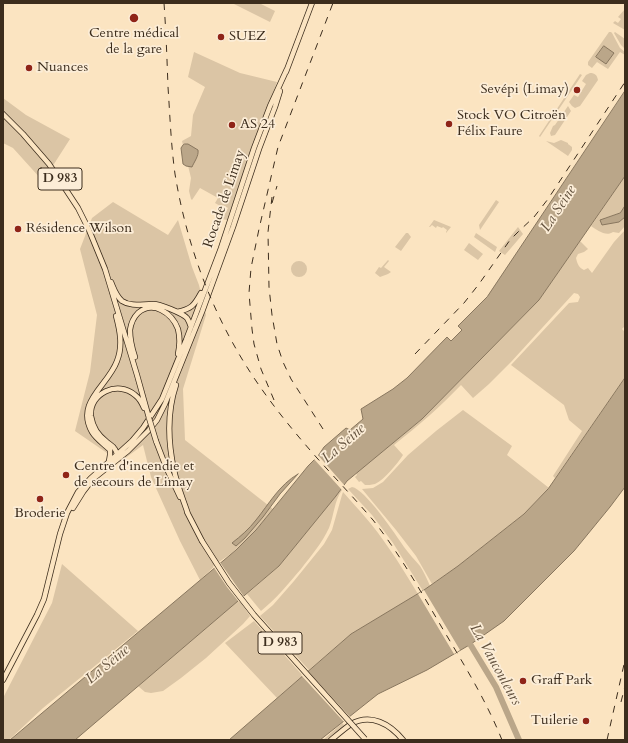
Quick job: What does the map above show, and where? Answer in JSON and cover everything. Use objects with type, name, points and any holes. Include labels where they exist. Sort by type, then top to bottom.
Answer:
[{"type":"main road","points":[[287,69],[312,3]]},
{"type":"main road","name":"Rocade de Limay","points":[[65,519],[93,479],[132,441],[146,424],[157,407],[171,378],[221,248],[254,148],[270,106],[287,69]]},
{"type":"main road","name":"Rocade de Limay","points":[[3,680],[44,599],[60,534],[67,513],[78,492],[109,461],[128,451],[144,435],[157,420],[166,404],[233,227],[287,69]]},
{"type":"main road","name":"D 983","points":[[3,114],[24,134],[49,164],[78,208],[89,230],[105,269],[156,441],[166,467],[202,541],[229,583],[254,615],[366,740]]},
{"type":"main road","points":[[105,269],[116,294],[124,302],[132,305],[158,304],[186,317],[191,326],[190,342]]},
{"type":"main road","points":[[176,312],[187,310],[192,306],[196,302],[208,281]]},
{"type":"main road","points":[[112,293],[114,308],[120,328],[120,353],[114,368],[90,402],[88,409],[88,421],[94,435],[112,449]]},
{"type":"main road","points":[[137,376],[131,343],[131,326],[134,319],[140,312],[148,308],[154,308],[169,315],[174,321],[179,336],[180,346],[171,378]]},
{"type":"main road","points":[[186,354],[172,401],[169,431],[174,471],[188,514]]},
{"type":"main road","points":[[118,456],[96,432],[93,425],[91,409],[98,396],[113,388],[124,389],[131,392],[139,399],[148,416]]},
{"type":"main road","points":[[112,449],[124,445],[146,424]]},
{"type":"main road","points":[[109,461],[112,449]]},
{"type":"main road","points":[[331,740],[358,721],[371,720],[383,723],[390,727],[403,740]]},
{"type":"shaded area","points":[[232,3],[259,3],[275,11],[270,22]]},
{"type":"shaded area","points":[[625,9],[625,30],[613,23],[615,21],[618,23],[621,19],[618,17]]},
{"type":"shaded area","points":[[609,32],[612,33],[620,48],[625,52],[625,55],[620,52],[608,69],[597,62],[592,68],[588,65],[588,62]]},
{"type":"shaded area","points":[[615,32],[625,39],[625,49],[621,45],[614,33]]},
{"type":"shaded area","points":[[194,52],[240,73],[277,82],[227,220],[222,219],[228,208],[223,205],[222,207],[215,203],[218,198],[200,188],[192,200],[189,191],[191,178],[182,141],[191,136],[193,115],[205,87],[188,77]]},
{"type":"shaded area","points":[[590,73],[596,75],[598,80],[580,106],[575,108],[569,102],[574,95],[578,97],[586,84],[582,81],[586,75]]},
{"type":"shaded area","points":[[580,74],[582,75],[540,137],[539,136]]},
{"type":"shaded area","points":[[3,98],[26,115],[70,139],[54,164],[41,179],[13,148],[3,143]]},
{"type":"shaded area","points":[[568,106],[571,111],[555,135],[551,136],[550,133],[553,126]]},
{"type":"shaded area","points":[[561,140],[568,143],[572,147],[572,150],[568,156],[546,141],[554,143]]},
{"type":"shaded area","points":[[625,176],[625,206],[620,213],[605,218],[612,223],[619,222],[625,217],[625,226],[619,233],[613,232],[607,234],[591,226]]},
{"type":"shaded area","points":[[496,200],[499,202],[480,230],[479,225]]},
{"type":"shaded area","points":[[113,202],[168,235],[178,220],[199,285],[206,315],[183,389],[185,440],[273,509],[256,530],[200,580],[180,541],[151,477],[143,445],[120,462],[75,431],[90,372],[97,315],[80,249],[92,218]]},
{"type":"shaded area","points":[[434,220],[451,227],[446,233],[447,230],[443,227],[437,226],[436,228],[432,225],[429,227]]},
{"type":"shaded area","points":[[518,227],[523,234],[505,255],[499,251]]},
{"type":"shaded area","points":[[625,230],[625,327],[622,329],[625,332],[625,378],[555,478],[553,476],[582,431],[569,420],[564,405],[511,365],[569,303],[578,302],[580,297],[578,294],[574,293],[511,362],[473,398],[461,385],[429,416],[394,445],[403,455],[383,479],[372,485],[365,485],[361,481],[359,482],[355,477],[357,475],[356,473],[422,419],[539,300],[580,241],[588,249],[578,254],[576,258],[577,262],[582,269],[584,270],[588,268],[592,273],[614,242]]},
{"type":"shaded area","points":[[406,233],[408,233],[411,237],[401,251],[395,247]]},
{"type":"shaded area","points":[[476,233],[497,247],[495,252],[474,237]]},
{"type":"shaded area","points":[[469,243],[483,254],[478,260],[464,250]]},
{"type":"shaded area","points":[[388,260],[389,261],[384,267],[391,272],[380,277],[375,273],[379,267],[381,268]]},
{"type":"shaded area","points":[[299,261],[305,263],[307,269],[305,275],[299,277],[293,275],[291,269],[293,263]]},
{"type":"shaded area","points":[[463,410],[512,446],[507,455],[549,488],[524,514],[458,566],[432,584],[416,556],[362,489],[373,488],[383,482],[408,455]]},
{"type":"shaded area","points":[[352,487],[358,490],[380,513],[406,550],[420,566],[430,586],[423,591],[393,543],[372,515],[348,489]]},
{"type":"shaded area","points":[[341,489],[342,490],[337,499],[331,523],[320,544],[287,586],[261,611],[247,594],[279,566]]},
{"type":"shaded area","points":[[343,492],[383,540],[400,564],[418,594],[351,634],[309,670],[260,616],[273,605],[324,544],[332,530]]},
{"type":"shaded area","points":[[62,564],[138,631],[43,708],[9,740],[3,740],[3,698],[52,603]]},
{"type":"shaded area","points":[[239,600],[250,616],[206,658],[163,691],[151,693],[145,692],[138,686]]},
{"type":"shaded area","points":[[254,621],[303,676],[277,698],[225,643]]},
{"type":"shaded area","points":[[342,723],[345,726],[329,740],[323,740]]},
{"type":"water","points":[[604,46],[614,53],[606,64],[596,57]]},
{"type":"water","name":"La Seine","points":[[625,91],[625,176],[539,300],[422,419],[347,481],[279,566],[75,740],[10,740],[236,550],[256,530],[324,447],[346,428],[350,430],[363,419],[361,409],[393,389],[407,378],[447,337],[451,341],[462,330],[458,326],[487,297]]},
{"type":"water","points":[[185,144],[188,144],[198,150],[197,157],[192,167],[183,164],[181,148]]},
{"type":"water","points":[[625,206],[625,217],[619,222],[602,225],[600,220],[620,213]]},
{"type":"water","points":[[625,378],[625,487],[574,551],[504,621],[471,644],[427,670],[378,694],[320,740],[229,740],[351,634],[424,590],[458,566],[524,514],[548,489]]},
{"type":"water","points":[[298,474],[245,538],[236,546],[232,543],[251,526],[280,489],[291,478]]},
{"type":"pier","points":[[317,454],[345,486],[342,490],[313,458]]},
{"type":"pier","points":[[219,561],[245,598],[239,602],[213,566]]},
{"type":"pier","points":[[424,590],[460,650],[454,654],[418,594]]},
{"type":"pier","points":[[307,670],[351,718],[345,723],[301,675]]},
{"type":"waterway","name":"La Vaucouleurs","points":[[467,639],[496,687],[519,740]]},
{"type":"railway","points":[[164,3],[172,152],[175,174],[190,242],[214,306],[235,347],[253,377],[273,405],[383,533],[425,599],[474,682],[502,740]]},
{"type":"railway","points":[[274,400],[261,369],[254,344],[249,293],[251,268],[278,147],[333,3]]},
{"type":"railway","points":[[415,354],[464,303],[510,240],[534,217],[548,199],[625,82]]},
{"type":"railway","points":[[272,203],[277,186]]},
{"type":"railway","points":[[272,197],[268,232],[269,287],[277,344],[291,379],[323,429]]},
{"type":"railway","points":[[607,740],[625,660]]},
{"type":"railway","points":[[621,702],[625,686]]},
{"type":"place","name":"Centre médical de la gare","points":[[134,18]]},
{"type":"place","name":"SUEZ","points":[[221,37]]},
{"type":"place","name":"Nuances","points":[[29,68]]},
{"type":"place","name":"Sevépi (Limay)","points":[[577,90]]},
{"type":"place","name":"Stock VO Citroën Félix Faure","points":[[449,124]]},
{"type":"place","name":"AS 24","points":[[232,125]]},
{"type":"place","name":"Résidence Wilson","points":[[18,229]]},
{"type":"place","name":"Centre d'incendie et de secours de Limay","points":[[66,475]]},
{"type":"place","name":"Broderie","points":[[40,499]]},
{"type":"place","name":"Graff Park","points":[[523,681]]},
{"type":"place","name":"Tuilerie","points":[[586,721]]}]
